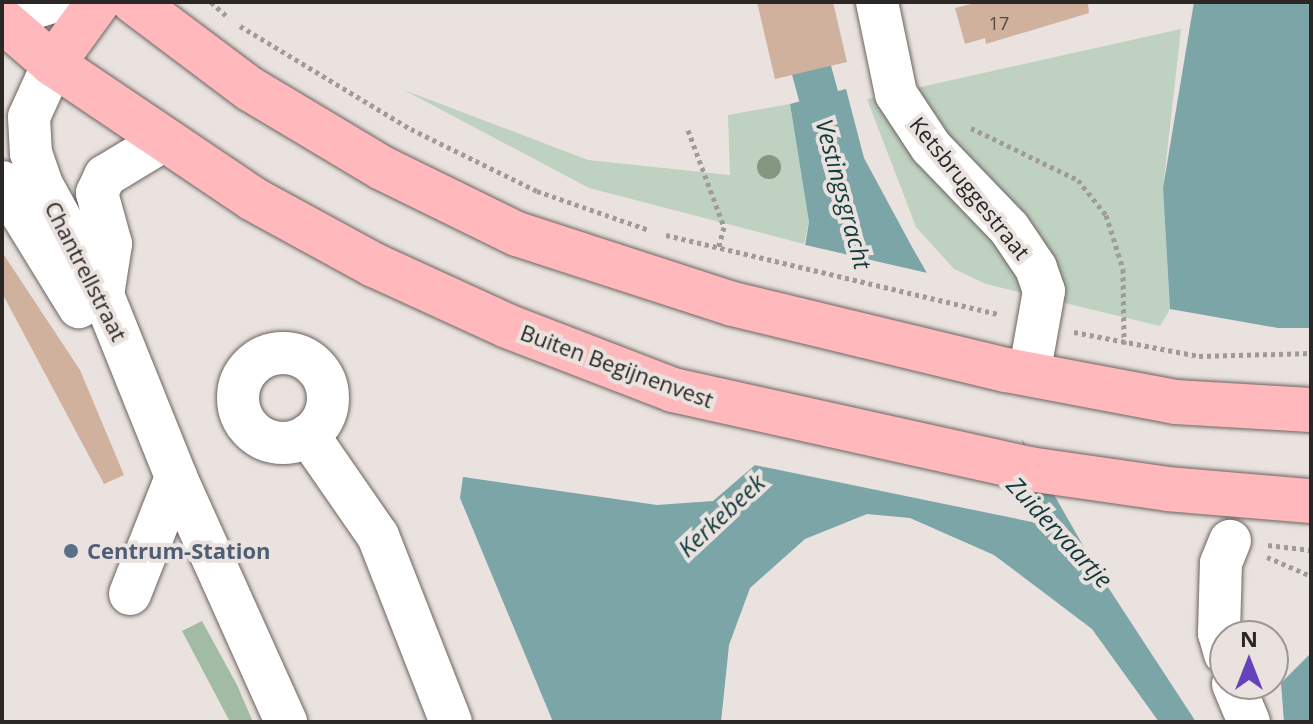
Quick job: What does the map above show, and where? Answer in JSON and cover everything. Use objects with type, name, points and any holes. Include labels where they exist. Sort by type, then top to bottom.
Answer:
[{"type":"main road","points":[[53,64],[98,2]]},
{"type":"main road","points":[[134,2],[250,89],[382,168],[517,234],[733,304],[1018,373],[1175,402],[1303,407]]},
{"type":"main road","name":"Buiten Begijnenvest","points":[[2,19],[53,64],[253,199],[374,265],[507,326],[721,403],[1029,469],[1167,489],[1311,501]]},
{"type":"street","points":[[2,19],[52,2]]},
{"type":"street","name":"Ketsbruggestraat","points":[[877,2],[896,94],[931,147],[1009,228],[1036,268],[1044,291],[1039,323],[1018,373]]},
{"type":"street","name":"Chantrellstraat","points":[[53,64],[29,117],[31,153],[42,185],[103,295],[176,477],[286,722]]},
{"type":"street","points":[[103,295],[111,244],[97,193],[105,176],[163,141]]},
{"type":"street","name":"Chantrellstraat","points":[[2,182],[176,477]]},
{"type":"street","points":[[308,435],[378,536],[451,722]]},
{"type":"street","points":[[130,594],[176,477]]},
{"type":"street","points":[[1219,620],[1221,563],[1230,541]]},
{"type":"street","points":[[1240,700],[1249,722]]},
{"type":"path","points":[[211,2],[236,24],[411,129],[537,191],[718,249],[1124,344],[1199,356],[1311,353]]},
{"type":"path","points":[[964,125],[1078,180],[1106,215],[1123,269],[1124,344]]},
{"type":"path","points":[[688,130],[724,227],[718,249]]},
{"type":"path","points":[[1230,541],[1311,576]]},
{"type":"green space","points":[[1181,29],[1163,188],[1170,309],[1160,326],[986,284],[954,269],[916,227],[867,99]]},
{"type":"green space","points":[[404,90],[588,160],[730,175],[728,115],[790,104],[809,222],[804,244],[589,188]]},
{"type":"green space","points":[[202,621],[253,722],[230,722],[182,631]]},
{"type":"water","points":[[1194,2],[1311,2],[1311,328],[1278,328],[1170,309],[1163,188]]},
{"type":"water","points":[[846,89],[864,158],[912,247],[1100,575],[1196,722],[1159,722],[1092,629],[994,555],[910,518],[867,514],[805,539],[750,588],[729,645],[721,722],[553,722],[460,498],[463,477],[657,505],[713,501],[755,465],[784,370],[809,222],[790,104]]},
{"type":"water","points":[[1311,653],[1311,722],[1284,722],[1282,700],[1289,700],[1289,675]]},
{"type":"pier","points":[[801,244],[932,274],[1019,426],[1042,524],[750,464],[780,369]]},
{"type":"building","points":[[757,2],[833,2],[847,62],[775,79]]},
{"type":"building","points":[[979,2],[1088,2],[1089,13],[986,44],[985,38],[965,44],[955,8]]},
{"type":"building","points":[[2,252],[80,370],[124,475],[104,484],[2,293]]},
{"type":"waterway","name":"Vestingsgracht","points":[[793,2],[832,146]]},
{"type":"place","name":"Centrum-Station","points":[[71,551]]},
{"type":"water label","name":"Kerkebeek","points":[[721,515]]},
{"type":"water label","name":"Zuidervaartje","points":[[1060,532]]}]
